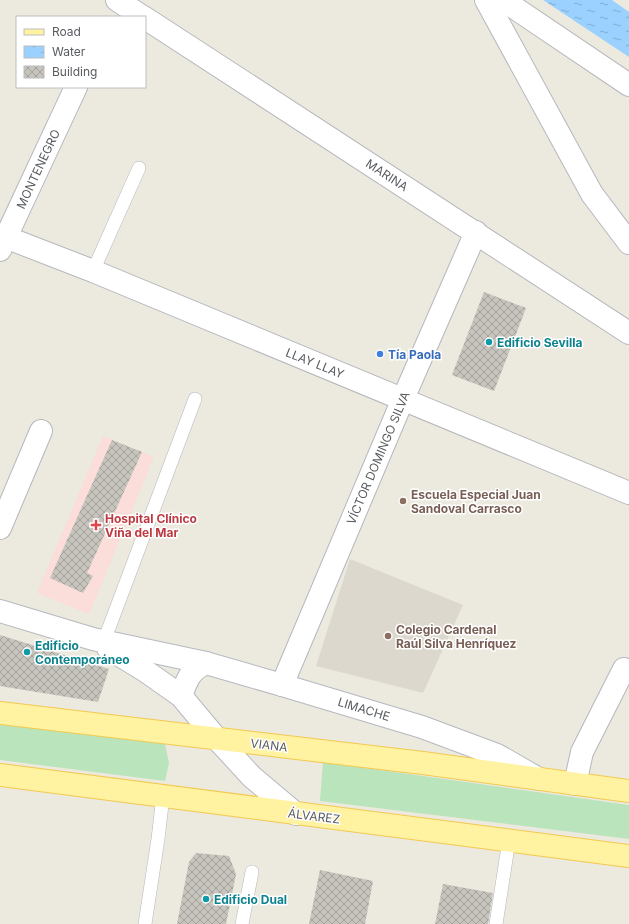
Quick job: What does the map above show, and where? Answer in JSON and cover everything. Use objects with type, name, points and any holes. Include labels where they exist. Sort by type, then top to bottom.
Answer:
[{"type":"main road","name":"VIANA","points":[[0,713],[539,778]]},
{"type":"main road","name":"ÁLVAREZ","points":[[0,775],[629,856]]},
{"type":"main road","name":"LIMACHE","points":[[539,778],[629,791]]},
{"type":"street","points":[[108,16],[116,0]]},
{"type":"street","name":"MARINA","points":[[116,0],[141,16]]},
{"type":"street","points":[[486,0],[592,194],[629,243]]},
{"type":"street","points":[[503,0],[629,85]]},
{"type":"street","name":"MARINA","points":[[146,19],[476,232],[629,333]]},
{"type":"street","name":"MONTENEGRO","points":[[2,241],[76,88]]},
{"type":"street","name":"VÍCTOR DOMINGO SILVA","points":[[282,684],[403,399],[476,232]]},
{"type":"street","name":"LLAY LLAY","points":[[2,241],[93,271],[629,493]]},
{"type":"street","points":[[0,528],[41,430]]},
{"type":"street","name":"LIMACHE","points":[[0,611],[98,640],[206,663],[282,684],[422,727],[497,755],[539,778]]},
{"type":"street","name":"LIMACHE","points":[[98,640],[181,696],[217,740],[252,778],[296,814]]},
{"type":"street","points":[[181,696],[191,674],[196,668],[206,663]]},
{"type":"street","points":[[575,784],[582,752],[624,669]]},
{"type":"lane","points":[[93,271],[139,168]]},
{"type":"lane","points":[[98,640],[196,399]]},
{"type":"lane","points":[[145,924],[163,796]]},
{"type":"lane","points":[[496,924],[510,840]]},
{"type":"lane","points":[[242,924],[252,872]]},
{"type":"shaded area","name":"Hospital Clínico Viña del Mar","points":[[103,436],[154,457],[89,614],[37,593]]},
{"type":"shaded area","name":"Colegio Cardenal Raúl Silva Henríquez","points":[[350,559],[463,605],[423,693],[316,666]]},
{"type":"green space","points":[[0,723],[165,744],[169,763],[165,781],[0,760]]},
{"type":"green space","points":[[323,762],[629,805],[629,839],[320,801]]},
{"type":"water","points":[[543,0],[612,0],[629,12],[629,57]]},
{"type":"building","name":"Edificio Sevilla","points":[[484,292],[526,308],[494,391],[452,375]]},
{"type":"building","points":[[112,440],[142,452],[87,573],[93,576],[83,593],[50,578]]},
{"type":"building","name":"Edificio Contemporáneo","points":[[0,635],[109,669],[98,702],[0,686]]},
{"type":"building","name":"Edificio Dual","points":[[196,853],[229,856],[236,874],[226,924],[177,924],[189,862]]},
{"type":"building","points":[[320,870],[373,881],[365,924],[309,924]]},
{"type":"building","points":[[443,884],[493,893],[488,924],[435,924]]},
{"type":"place","name":"Edificio Sevilla","points":[[489,342]]},
{"type":"place","name":"Tía Paola","points":[[380,354]]},
{"type":"place","name":"Escuela Especial Juan Sandoval Carrasco","points":[[403,501]]},
{"type":"place","name":"Hospital Clínico Viña del Mar","points":[[96,525]]},
{"type":"place","name":"Colegio Cardenal Raúl Silva Henríquez","points":[[388,636]]},
{"type":"place","name":"Edificio Contemporáneo","points":[[27,652]]},
{"type":"place","name":"Edificio Dual","points":[[206,899]]}]
